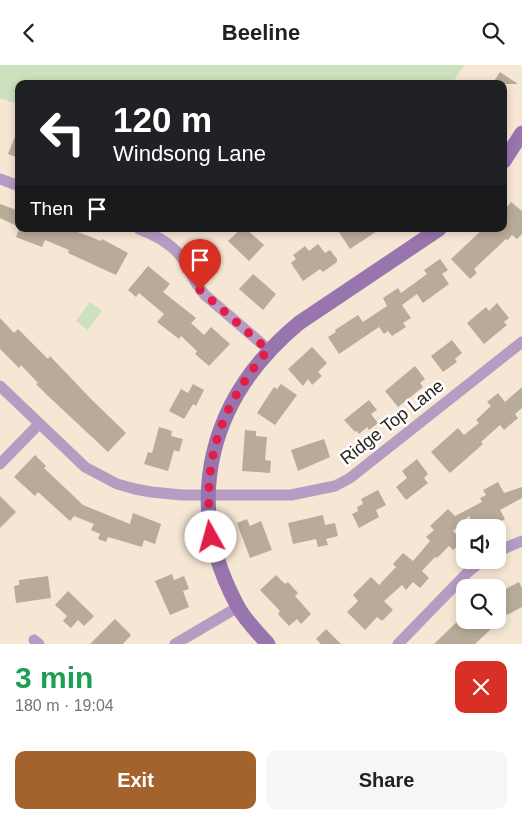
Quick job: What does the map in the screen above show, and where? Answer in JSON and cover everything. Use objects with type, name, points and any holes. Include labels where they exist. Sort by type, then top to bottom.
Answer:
[{"type":"main road","points":[[507,156],[522,133]]},
{"type":"main road","points":[[268,644],[238,607],[217,561],[211,537],[208,496],[213,457],[226,412],[238,390],[268,350],[299,323],[435,232]]},
{"type":"street","points":[[0,179],[15,185]]},
{"type":"street","points":[[146,232],[172,247],[182,257],[196,284],[205,295],[268,350]]},
{"type":"street","name":"Ridge Top Lane","points":[[0,386],[85,467],[117,484],[151,492],[208,496],[301,494],[335,486],[367,466],[522,342]]},
{"type":"street","points":[[0,464],[39,424]]},
{"type":"street","points":[[506,548],[522,541]]},
{"type":"street","points":[[398,644],[472,569]]},
{"type":"street","points":[[175,644],[238,607]]},
{"type":"green space","points":[[0,65],[464,65],[455,80],[15,80],[15,104],[0,98]]},
{"type":"green space","points":[[90,302],[102,311],[88,330],[76,321]]},
{"type":"building","points":[[500,72],[518,84],[507,84],[507,80],[495,80]]},
{"type":"building","points":[[15,136],[15,157],[8,154]]},
{"type":"building","points":[[511,202],[522,211],[522,234],[517,239],[512,235],[508,240],[506,239],[474,269],[477,273],[470,279],[451,259],[480,232],[507,232],[507,207]]},
{"type":"building","points":[[0,204],[15,210],[15,225],[0,218]]},
{"type":"building","points":[[18,232],[78,232],[101,241],[102,239],[128,253],[116,275],[68,253],[69,250],[45,240],[42,247],[16,237]]},
{"type":"building","points":[[238,232],[249,232],[264,245],[249,261],[228,241]]},
{"type":"building","points":[[339,232],[376,232],[350,249]]},
{"type":"building","points":[[318,244],[325,253],[330,250],[337,259],[337,262],[323,272],[320,269],[303,281],[291,263],[296,259],[293,255],[305,246],[309,251]]},
{"type":"building","points":[[440,259],[448,270],[442,274],[449,284],[423,303],[417,294],[402,305],[411,318],[403,323],[406,327],[392,336],[388,331],[384,334],[379,327],[339,354],[328,337],[336,332],[335,330],[358,315],[363,322],[387,306],[383,298],[398,288],[401,293],[427,274],[424,270]]},
{"type":"building","points":[[148,266],[170,284],[163,292],[196,318],[191,323],[204,335],[211,327],[230,344],[209,366],[195,354],[197,351],[181,336],[179,339],[157,322],[164,314],[139,293],[136,297],[128,290]]},
{"type":"building","points":[[253,274],[276,294],[263,310],[239,289]]},
{"type":"building","points":[[497,303],[509,318],[504,322],[507,325],[484,344],[467,323],[486,307],[489,311]]},
{"type":"building","points":[[0,318],[14,333],[18,329],[48,359],[50,356],[126,433],[108,452],[36,384],[38,383],[21,365],[19,368],[0,349]]},
{"type":"building","points":[[452,340],[462,353],[455,359],[457,362],[443,372],[431,356]]},
{"type":"building","points":[[312,347],[327,363],[318,372],[322,376],[312,385],[308,379],[303,386],[288,369]]},
{"type":"building","points":[[415,366],[425,379],[420,383],[423,387],[398,407],[385,391]]},
{"type":"building","points":[[193,384],[204,390],[196,406],[193,404],[184,419],[169,411],[181,389],[188,393]]},
{"type":"building","points":[[281,384],[297,395],[275,425],[257,413],[274,387],[277,389]]},
{"type":"building","points":[[522,387],[522,408],[515,414],[518,418],[504,430],[500,425],[481,442],[483,444],[450,473],[431,452],[458,428],[464,435],[479,423],[476,420],[491,406],[487,402],[498,393],[505,402]]},
{"type":"building","points":[[369,400],[377,410],[371,414],[378,423],[369,430],[367,427],[359,434],[344,420]]},
{"type":"building","points":[[159,427],[172,431],[171,436],[183,439],[179,452],[174,450],[168,471],[144,464],[148,452],[152,453]]},
{"type":"building","points":[[245,430],[256,431],[256,436],[267,437],[265,460],[271,461],[270,473],[242,471]]},
{"type":"building","points":[[324,439],[330,457],[298,471],[291,450]]},
{"type":"building","points":[[35,455],[46,466],[44,468],[83,505],[130,524],[133,513],[161,524],[155,544],[144,540],[142,547],[108,537],[106,542],[98,539],[100,534],[91,530],[94,524],[74,516],[70,521],[38,492],[35,496],[14,477]]},
{"type":"building","points":[[417,459],[428,474],[424,478],[428,483],[406,500],[396,487],[407,478],[402,471]]},
{"type":"building","points":[[498,482],[504,493],[522,487],[522,498],[500,510],[505,519],[471,519],[469,516],[466,519],[456,519],[456,528],[453,531],[456,534],[456,547],[453,550],[449,546],[422,571],[429,578],[420,588],[413,582],[406,590],[402,585],[384,601],[393,610],[382,621],[377,617],[365,630],[347,612],[358,601],[353,595],[371,577],[379,585],[396,567],[393,564],[403,553],[413,561],[430,541],[426,537],[434,530],[430,526],[448,509],[455,516],[482,502],[480,498],[486,495],[483,490]]},
{"type":"building","points":[[378,490],[386,505],[376,510],[379,517],[359,528],[352,514],[358,511],[357,507],[363,504],[361,499]]},
{"type":"building","points":[[0,496],[16,512],[0,528]]},
{"type":"building","points":[[323,515],[325,525],[335,523],[338,536],[326,539],[328,545],[318,547],[316,539],[293,544],[288,523]]},
{"type":"building","points":[[247,519],[250,526],[261,521],[272,550],[250,558],[237,523]]},
{"type":"building","points":[[172,574],[174,580],[184,576],[189,589],[183,591],[189,607],[170,615],[155,581]]},
{"type":"building","points":[[276,575],[285,584],[288,582],[298,593],[295,596],[311,614],[301,624],[297,619],[289,626],[278,614],[280,611],[260,590]]},
{"type":"building","points":[[48,576],[51,598],[16,603],[14,586],[19,585],[19,580]]},
{"type":"building","points":[[519,582],[522,588],[522,607],[507,615],[506,613],[506,589]]},
{"type":"building","points":[[68,591],[94,616],[84,626],[78,620],[71,628],[63,621],[67,616],[55,605]]},
{"type":"building","points":[[115,619],[131,635],[123,644],[90,644]]},
{"type":"building","points":[[456,623],[456,629],[491,629],[475,644],[434,644]]},
{"type":"building","points":[[326,629],[341,644],[321,644],[316,639]]},
{"type":"route","points":[[200,290],[268,350],[238,390],[226,412],[218,434],[208,496],[211,537]]}]
